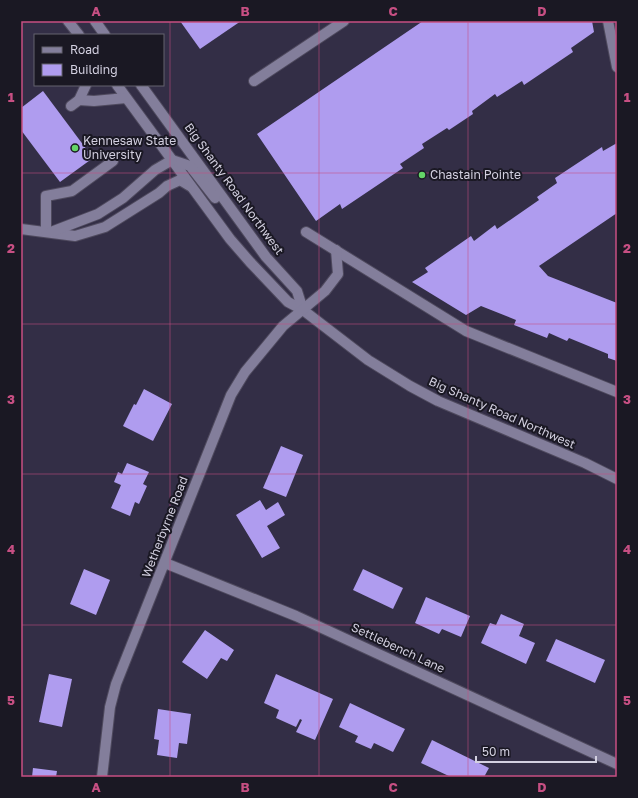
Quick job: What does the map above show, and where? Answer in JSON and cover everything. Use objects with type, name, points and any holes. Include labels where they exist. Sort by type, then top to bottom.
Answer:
[{"type":"street","points":[[68,21],[78,34]]},
{"type":"street","points":[[95,21],[104,34]]},
{"type":"street","points":[[254,81],[344,21]]},
{"type":"street","points":[[608,21],[617,68]]},
{"type":"street","points":[[85,86],[75,103],[126,98]]},
{"type":"street","name":"Big Shanty Road Northwest","points":[[118,86],[230,239],[288,302],[303,310],[368,360],[410,386],[438,401],[585,463],[617,479]]},
{"type":"street","name":"Big Shanty Road Northwest","points":[[142,86],[266,257],[297,291],[303,310]]},
{"type":"street","points":[[49,232],[98,214],[123,198],[155,170],[172,160],[190,166],[236,227],[253,239]]},
{"type":"street","points":[[49,232],[46,196],[72,191],[113,161]]},
{"type":"street","points":[[21,229],[75,236],[105,227],[159,193],[167,186],[180,180],[195,190]]},
{"type":"street","points":[[306,232],[466,331],[617,392]]},
{"type":"street","name":"Wetherbyrne Road","points":[[102,777],[110,707],[116,684],[231,396],[245,372],[260,352],[283,326],[324,291],[338,274],[336,250]]},
{"type":"street","name":"Settlebench Lane","points":[[165,564],[296,616],[617,764]]},
{"type":"building","points":[[180,21],[241,21],[200,49]]},
{"type":"building","points":[[423,21],[592,21],[594,32],[571,48],[573,52],[524,85],[522,81],[497,97],[495,94],[472,111],[473,114],[449,130],[447,128],[422,144],[424,148],[400,164],[403,168],[342,209],[340,204],[316,221],[257,134]]},
{"type":"building","points":[[43,91],[93,158],[60,182],[21,130],[21,108]]},
{"type":"building","points":[[617,143],[617,213],[539,266],[548,276],[617,303],[617,361],[608,358],[608,354],[569,338],[567,341],[549,333],[547,338],[514,325],[516,320],[481,306],[466,315],[412,282],[428,272],[425,268],[471,236],[474,241],[495,225],[497,229],[539,200],[537,197],[557,183],[555,178],[602,147],[603,151]]},
{"type":"building","points":[[144,389],[172,404],[153,441],[123,426],[134,404],[136,405]]},
{"type":"building","points":[[281,446],[303,455],[286,497],[263,488]]},
{"type":"building","points":[[127,463],[149,472],[143,484],[147,486],[139,504],[135,502],[130,516],[111,508],[121,485],[114,482],[118,472],[122,474]]},
{"type":"building","points":[[260,500],[266,510],[278,502],[285,515],[267,526],[280,548],[262,558],[236,515]]},
{"type":"building","points":[[84,569],[110,580],[96,615],[70,604]]},
{"type":"building","points":[[363,569],[403,588],[393,609],[353,590]]},
{"type":"building","points":[[426,597],[470,616],[461,637],[442,629],[439,634],[415,623]]},
{"type":"building","points":[[501,614],[524,624],[519,636],[535,643],[526,664],[481,643],[490,623],[496,625]]},
{"type":"building","points":[[205,630],[234,650],[227,661],[221,658],[207,679],[182,662]]},
{"type":"building","points":[[556,639],[605,660],[595,683],[546,661]]},
{"type":"building","points":[[49,674],[72,679],[62,727],[39,722]]},
{"type":"building","points":[[276,674],[333,699],[315,740],[296,732],[302,720],[300,719],[296,727],[276,718],[279,710],[264,703]]},
{"type":"building","points":[[350,703],[405,729],[393,752],[374,743],[371,749],[355,742],[358,736],[339,727]]},
{"type":"building","points":[[158,709],[191,714],[187,744],[179,743],[177,758],[157,755],[159,740],[154,739]]},
{"type":"building","points":[[432,740],[489,768],[484,777],[451,777],[421,763]]},
{"type":"building","points":[[33,768],[57,771],[56,777],[32,777]]},
{"type":"place","name":"Kennesaw State University","points":[[75,148]]},
{"type":"place","name":"Chastain Pointe","points":[[422,175]]}]
